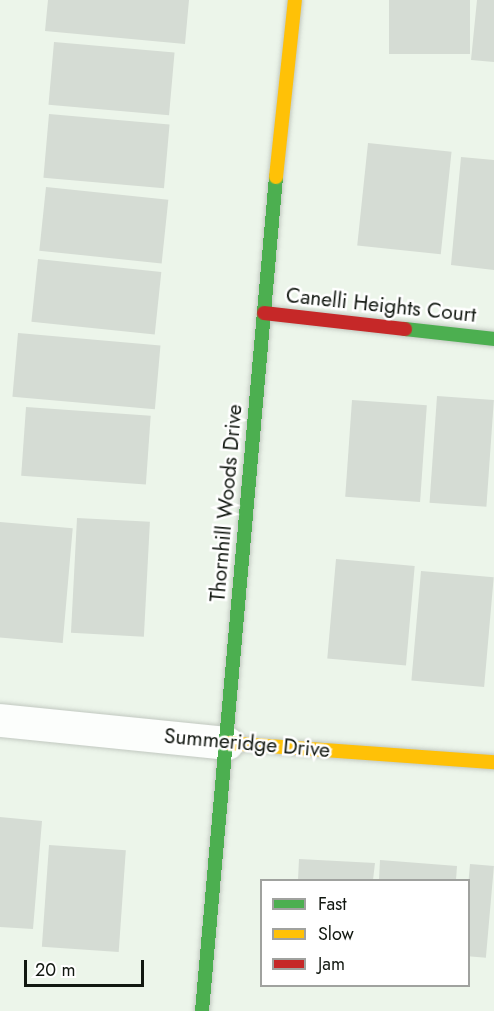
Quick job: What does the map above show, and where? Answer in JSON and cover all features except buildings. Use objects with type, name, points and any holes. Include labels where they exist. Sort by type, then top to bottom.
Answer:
[{"type":"street","name":"Thornhill Woods Drive","points":[[202,1011],[264,313],[295,0]]},
{"type":"street","name":"Canelli Heights Court","points":[[264,313],[494,339]]},
{"type":"street","name":"Summeridge Drive","points":[[0,720],[227,742],[494,762]]},
{"type":"traffic: fast","points":[[202,1011],[276,177]]},
{"type":"traffic: fast","points":[[405,329],[494,339]]},
{"type":"traffic: slow","points":[[276,177],[295,0]]},
{"type":"traffic: slow","points":[[227,743],[494,762]]},
{"type":"traffic: jam","points":[[264,313],[405,329]]}]
